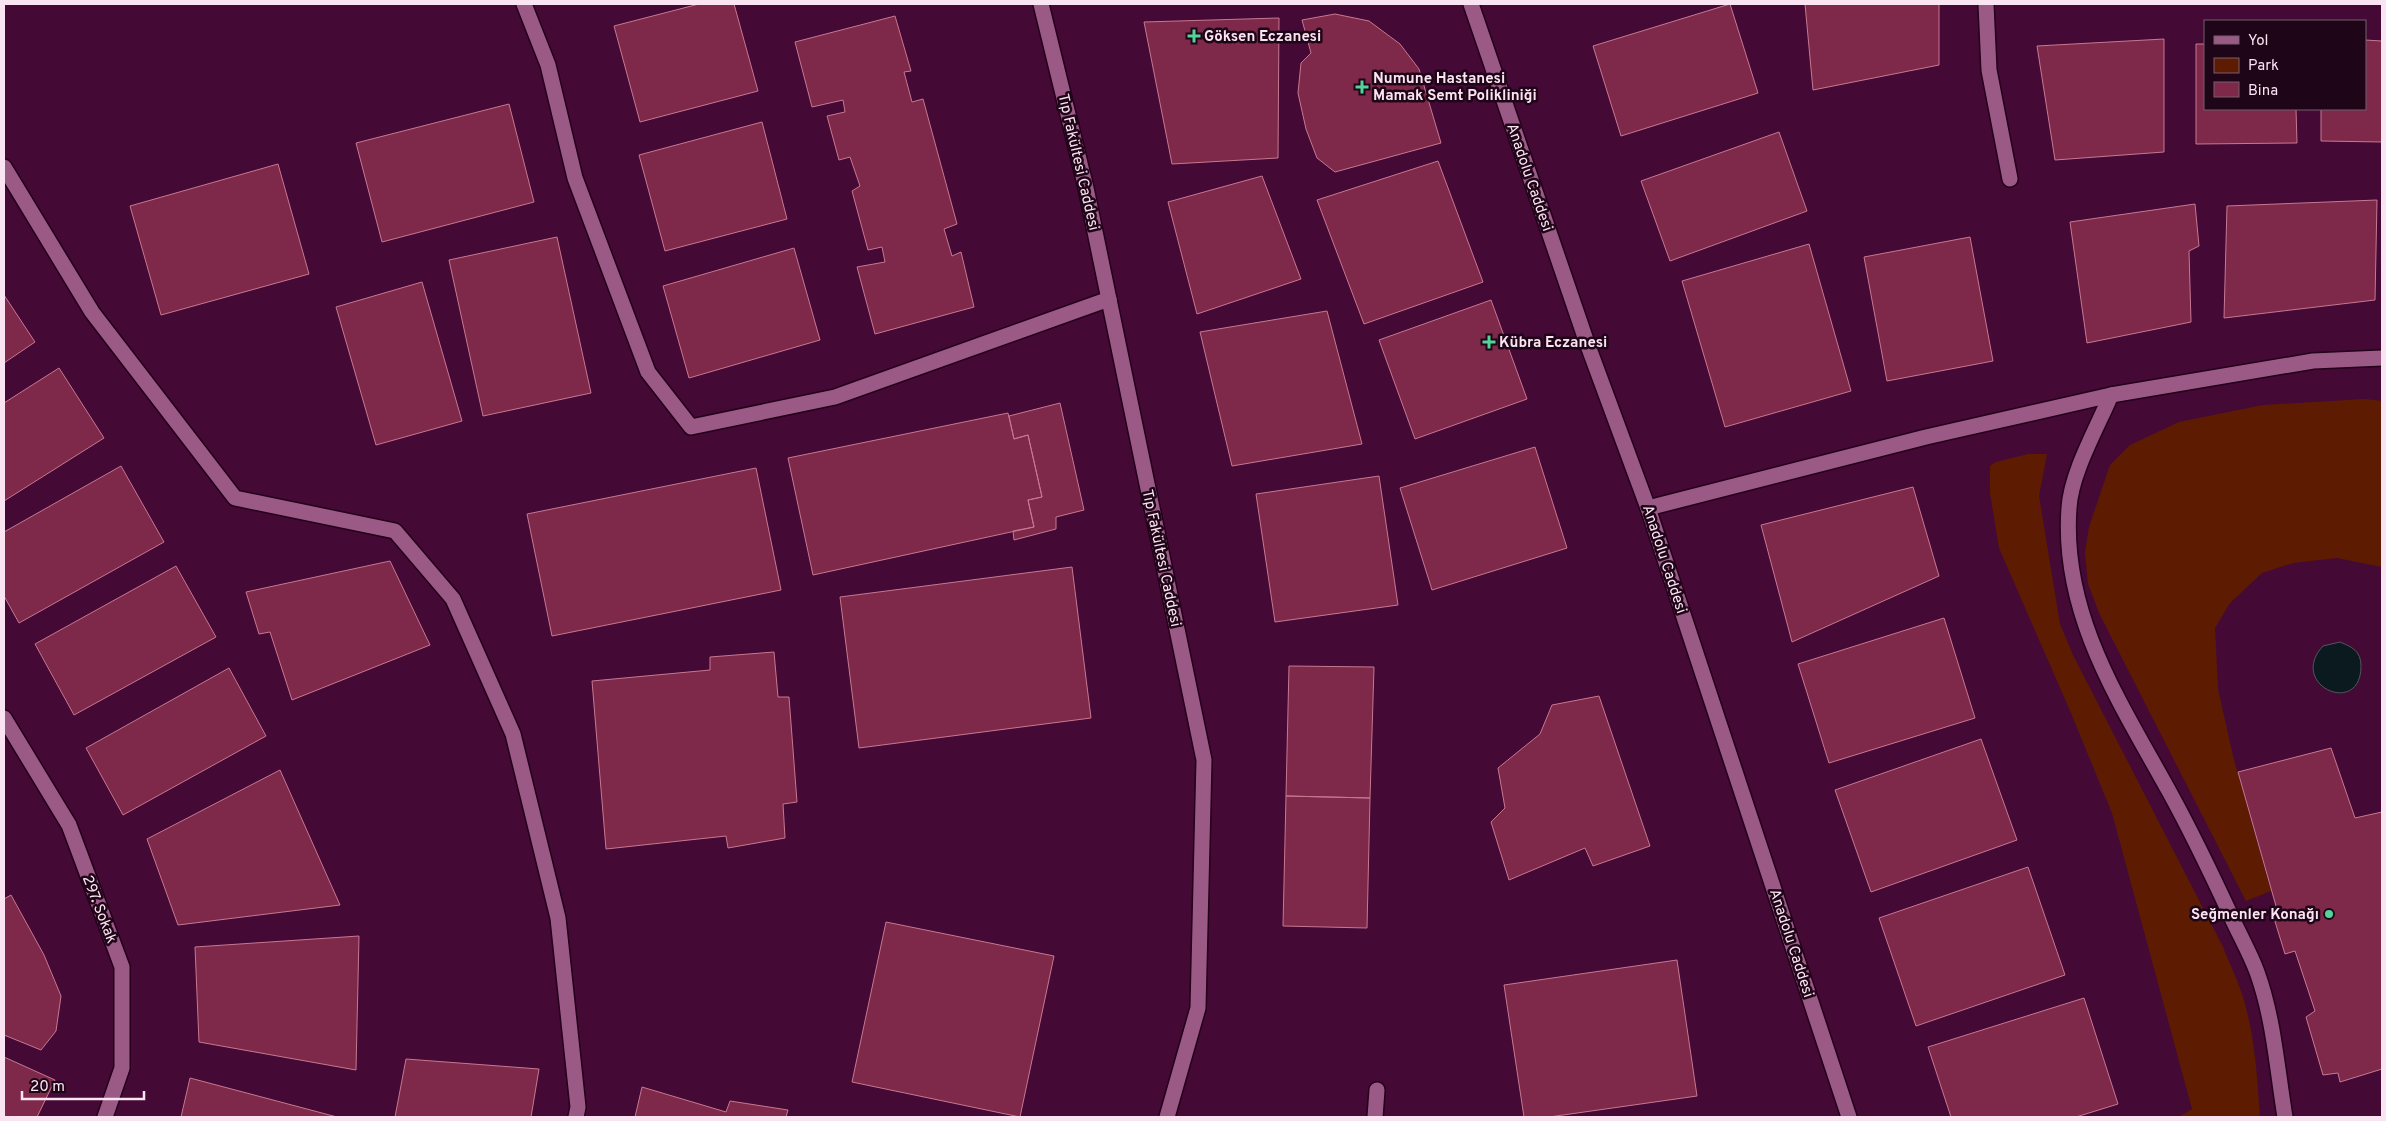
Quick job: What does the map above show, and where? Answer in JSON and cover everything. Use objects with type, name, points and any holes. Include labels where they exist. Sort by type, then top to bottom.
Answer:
[{"type":"street","points":[[524,4],[548,65],[575,178],[648,372],[691,427],[835,397],[1109,299]]},
{"type":"street","name":"Tıp Fakültesi Caddesi","points":[[1041,4],[1086,188],[1204,760],[1198,1008],[1167,1117]]},
{"type":"street","name":"Anadolu Caddesi","points":[[1471,4],[1587,343],[1648,508],[1849,1117]]},
{"type":"street","points":[[1986,4],[1989,70],[2010,179]]},
{"type":"street","points":[[4,167],[92,312],[235,498],[395,532],[453,599],[513,734],[558,918],[578,1107],[576,1117]]},
{"type":"street","points":[[1648,508],[1926,437],[2111,395],[2313,361],[2382,358]]},
{"type":"street","points":[[2111,395],[2080,466],[2069,506],[2069,544],[2077,602],[2096,656],[2107,679],[2122,710],[2171,794],[2256,972],[2272,1022],[2285,1117]]},
{"type":"street","name":"297. Sokak","points":[[4,718],[69,826],[122,967],[122,1068],[105,1117]]},
{"type":"street","points":[[1375,1117],[1377,1090]]},
{"type":"green space","points":[[2364,399],[2382,401],[2382,567],[2337,558],[2293,563],[2262,573],[2230,603],[2215,628],[2218,689],[2233,756],[2271,891],[2246,901],[2100,615],[2088,584],[2085,553],[2089,527],[2110,465],[2130,445],[2179,422],[2263,405]]},
{"type":"green space","points":[[2028,454],[2047,454],[2039,496],[2060,624],[2073,655],[2223,947],[2238,982],[2253,1040],[2260,1117],[2179,1117],[2192,1109],[2112,813],[2071,713],[1999,548],[1990,493],[1990,466],[1996,462]]},
{"type":"shaded area","points":[[2340,642],[2358,653],[2361,666],[2358,682],[2350,690],[2339,693],[2328,690],[2319,683],[2314,673],[2314,660],[2323,646]]},
{"type":"building","points":[[699,4],[734,4],[758,91],[640,122],[614,26]]},
{"type":"building","points":[[1730,4],[1758,93],[1621,136],[1593,46]]},
{"type":"building","points":[[1805,4],[1939,4],[1939,65],[1813,90]]},
{"type":"building","name":"Numune Hastanesi Mamak Semt Polikliniği","points":[[1335,14],[1369,21],[1400,44],[1419,69],[1441,143],[1335,172],[1317,158],[1306,129],[1298,93],[1301,63],[1311,53],[1302,20]]},
{"type":"building","points":[[895,16],[911,71],[904,72],[912,102],[923,99],[957,224],[944,229],[952,256],[961,252],[974,307],[875,334],[857,267],[885,262],[882,247],[868,250],[852,191],[860,186],[850,157],[839,160],[827,116],[845,112],[843,100],[812,107],[795,42]]},
{"type":"building","points":[[1279,18],[1278,158],[1172,164],[1144,22]]},
{"type":"building","points":[[2164,39],[2164,152],[2055,160],[2037,46]]},
{"type":"building","points":[[2366,40],[2382,41],[2382,142],[2321,141],[2321,110],[2366,110]]},
{"type":"building","points":[[2196,44],[2204,44],[2204,110],[2296,110],[2297,143],[2196,144]]},
{"type":"building","points":[[509,104],[534,202],[382,242],[356,143]]},
{"type":"building","points":[[762,122],[787,219],[665,251],[639,155]]},
{"type":"building","points":[[1779,132],[1807,211],[1670,261],[1641,181]]},
{"type":"building","points":[[1438,161],[1483,282],[1364,324],[1317,200]]},
{"type":"building","points":[[278,164],[309,274],[161,315],[130,206]]},
{"type":"building","points":[[1262,176],[1301,279],[1197,314],[1168,202]]},
{"type":"building","points":[[2377,200],[2375,300],[2224,318],[2227,206]]},
{"type":"building","points":[[2195,204],[2199,246],[2189,251],[2191,322],[2087,343],[2070,222]]},
{"type":"building","points":[[557,237],[591,393],[483,416],[449,260]]},
{"type":"building","points":[[1970,237],[1993,361],[1887,381],[1864,257]]},
{"type":"building","points":[[1809,244],[1851,391],[1725,427],[1682,281]]},
{"type":"building","points":[[794,248],[820,340],[689,378],[663,286]]},
{"type":"building","points":[[422,282],[462,421],[376,445],[336,307]]},
{"type":"building","points":[[4,295],[35,342],[4,363]]},
{"type":"building","points":[[1491,300],[1527,399],[1415,439],[1379,340]]},
{"type":"building","points":[[1327,311],[1362,444],[1232,466],[1200,332]]},
{"type":"building","points":[[59,368],[104,438],[4,501],[4,403]]},
{"type":"building","points":[[1060,403],[1084,510],[1056,517],[1056,529],[1014,540],[1013,531],[1034,527],[1028,500],[1042,497],[1028,435],[1014,439],[1009,416]]},
{"type":"building","points":[[1008,413],[1014,439],[1028,435],[1042,497],[1028,500],[1034,527],[813,575],[788,458]]},
{"type":"building","points":[[1535,447],[1567,548],[1432,590],[1400,488]]},
{"type":"building","points":[[121,466],[164,542],[19,623],[4,596],[4,532]]},
{"type":"building","points":[[756,468],[781,590],[552,636],[527,514]]},
{"type":"building","points":[[1379,476],[1398,605],[1275,622],[1256,494]]},
{"type":"building","points":[[1913,487],[1939,576],[1792,642],[1761,525]]},
{"type":"building","points":[[390,561],[430,645],[292,700],[270,632],[259,634],[246,592]]},
{"type":"building","points":[[176,566],[216,637],[74,715],[35,644]]},
{"type":"building","points":[[1072,567],[1091,718],[859,748],[840,597]]},
{"type":"building","points":[[1944,618],[1975,718],[1829,763],[1798,664]]},
{"type":"building","points":[[774,652],[778,697],[789,697],[797,802],[783,804],[785,838],[728,848],[726,836],[606,849],[592,681],[710,670],[710,657]]},
{"type":"building","points":[[1289,666],[1374,667],[1370,798],[1286,796]]},
{"type":"building","points":[[229,668],[266,736],[123,815],[86,748]]},
{"type":"building","points":[[1599,696],[1650,846],[1593,866],[1585,848],[1509,880],[1491,822],[1505,808],[1498,768],[1540,734],[1552,705]]},
{"type":"building","points":[[1981,739],[2017,840],[1871,892],[1835,790]]},
{"type":"building","name":"Seğmenler Konağı","points":[[2331,748],[2355,818],[2382,812],[2382,1069],[2340,1082],[2338,1073],[2323,1075],[2306,1017],[2315,1011],[2295,951],[2285,954],[2273,915],[2278,913],[2238,772]]},
{"type":"building","points":[[280,770],[340,905],[178,925],[147,839]]},
{"type":"building","points":[[1286,796],[1370,798],[1367,928],[1283,926]]},
{"type":"building","points":[[2028,867],[2065,975],[1916,1026],[1879,918]]},
{"type":"building","points":[[11,895],[44,955],[61,996],[56,1031],[41,1050],[4,1035],[4,899]]},
{"type":"building","points":[[886,922],[1054,956],[1020,1117],[852,1082]]},
{"type":"building","points":[[359,936],[356,1070],[199,1042],[195,947]]},
{"type":"building","points":[[1677,960],[1697,1096],[1549,1117],[1524,1117],[1504,985]]},
{"type":"building","points":[[2084,998],[2118,1104],[2076,1117],[1951,1117],[1928,1047]]},
{"type":"building","points":[[4,1057],[55,1080],[37,1117],[4,1117]]},
{"type":"building","points":[[406,1059],[539,1069],[531,1117],[395,1117]]},
{"type":"building","points":[[190,1078],[337,1117],[181,1117]]},
{"type":"building","points":[[642,1087],[726,1112],[730,1101],[788,1110],[786,1117],[635,1117]]},
{"type":"place","name":"Göksen Eczanesi","points":[[1194,36]]},
{"type":"place","name":"Numune Hastanesi Mamak Semt Polikliniği","points":[[1362,87]]},
{"type":"place","name":"Kübra Eczanesi","points":[[1489,342]]},
{"type":"place","name":"Seğmenler Konağı","points":[[2329,914]]}]
